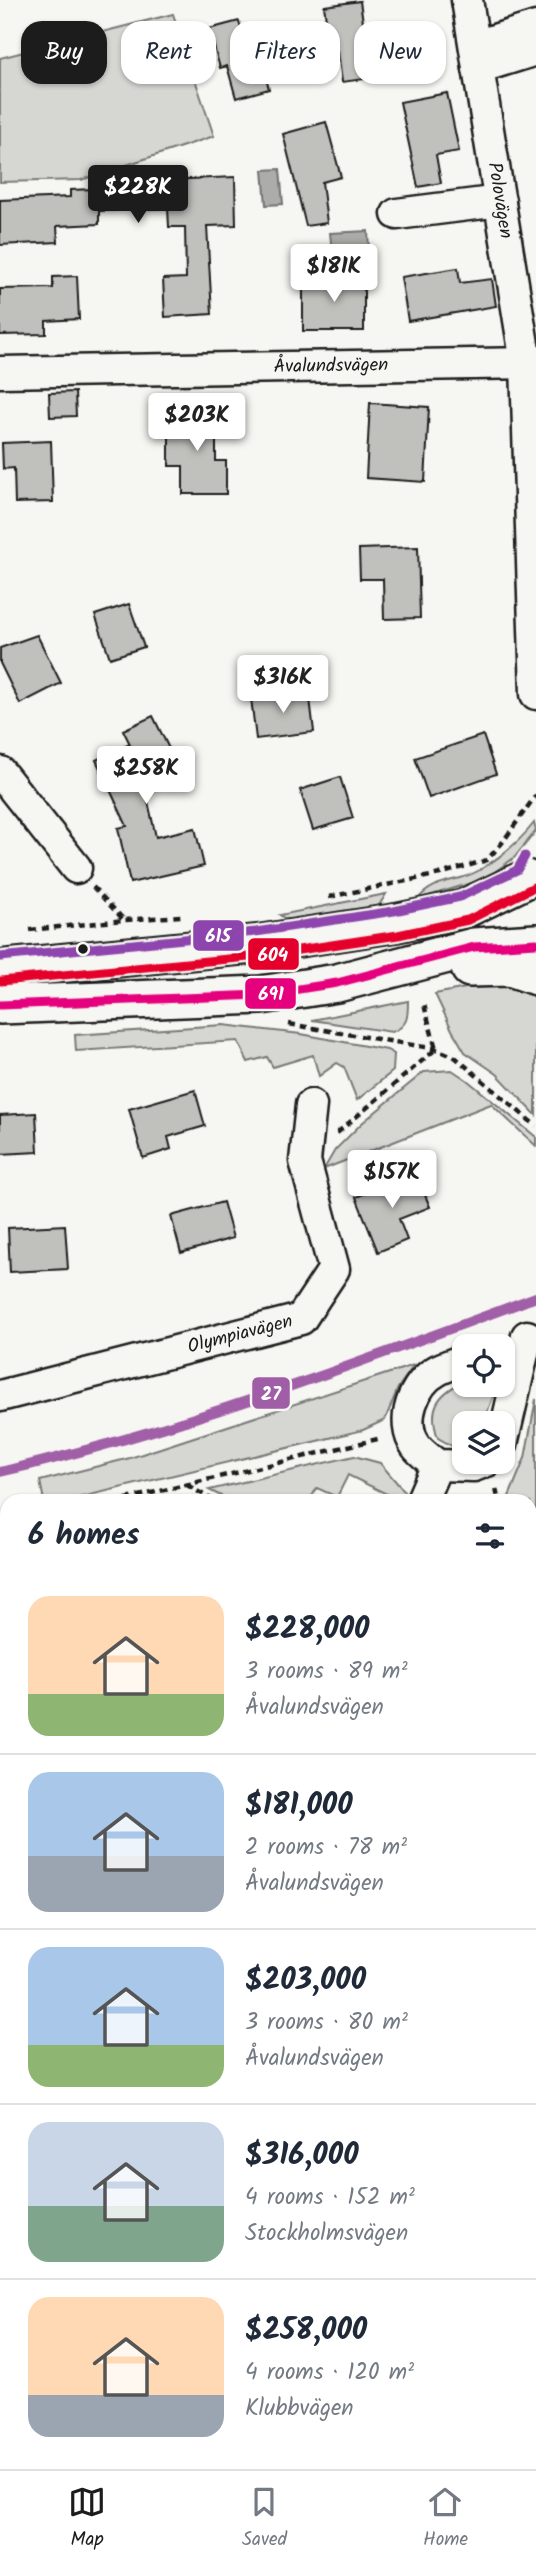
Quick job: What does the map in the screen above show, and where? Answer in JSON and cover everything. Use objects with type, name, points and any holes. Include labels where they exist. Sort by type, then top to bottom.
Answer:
[{"type":"main road","points":[[337,983],[474,947],[536,943],[525,924],[522,901],[531,871]]},
{"type":"main road","points":[[0,969],[258,944],[396,923],[464,909],[531,871]]},
{"type":"main road","points":[[0,1005],[261,995],[337,983],[405,978],[472,968],[510,967],[536,976]]},
{"type":"street","name":"Polovägen","points":[[467,0],[500,201],[531,362],[536,694]]},
{"type":"street","points":[[477,57],[536,27]]},
{"type":"street","points":[[477,57],[536,50]]},
{"type":"street","points":[[397,214],[500,201]]},
{"type":"street","name":"Åvalundsvägen","points":[[0,372],[531,362]]},
{"type":"street","points":[[0,772],[76,868]]},
{"type":"street","name":"Olympiavägen","points":[[0,1396],[301,1319],[334,1269],[304,1161],[311,1105]]},
{"type":"street","points":[[508,1411],[521,1338]]},
{"type":"street","points":[[452,1365],[435,1371],[416,1393],[407,1418],[416,1447],[436,1465],[452,1465]]},
{"type":"street","points":[[424,1494],[436,1465]]},
{"type":"path","points":[[319,899],[440,874],[487,860],[502,844],[536,795]]},
{"type":"path","points":[[76,868],[124,919]]},
{"type":"path","points":[[18,932],[124,919],[188,915]]},
{"type":"path","points":[[423,1001],[436,1049]]},
{"type":"path","points":[[285,1023],[436,1049],[455,1057],[536,1126]]},
{"type":"path","points":[[304,1161],[436,1049]]},
{"type":"path","points":[[148,1494],[393,1436]]},
{"type":"path","points":[[186,1485],[202,1494]]},
{"type":"shaded area","points":[[173,14],[175,21],[145,21]]},
{"type":"shaded area","points":[[121,27],[121,84],[197,84],[214,136],[81,180],[0,182],[0,58],[21,53],[21,84],[107,84],[107,31]]},
{"type":"shaded area","points":[[280,169],[283,204],[266,205],[263,170]]},
{"type":"shaded area","points":[[368,231],[369,250],[332,252],[330,233]]},
{"type":"shaded area","points":[[534,823],[536,831],[515,857],[485,879],[418,899],[432,887],[470,875],[486,866],[515,843]]},
{"type":"shaded area","points":[[386,894],[378,907],[304,922],[289,922],[280,915]]},
{"type":"shaded area","points":[[481,985],[513,985],[536,998],[536,1115],[497,1074],[465,1052],[435,994]]},
{"type":"shaded area","points":[[408,1001],[406,1020],[392,1032],[312,1020]]},
{"type":"shaded area","points":[[223,1025],[301,1034],[387,1050],[394,1054],[393,1071],[357,1100],[344,1067],[337,1063],[319,1076],[313,1055],[273,1067],[267,1057],[248,1062],[238,1041],[76,1051],[75,1035]]},
{"type":"shaded area","points":[[452,1070],[536,1137],[536,1146],[491,1104],[324,1169],[335,1150],[362,1123],[424,1072]]},
{"type":"shaded area","points":[[414,1365],[398,1388],[385,1420],[363,1430],[94,1494],[43,1494],[40,1481],[130,1458]]},
{"type":"shaded area","points":[[452,1388],[452,1397],[493,1397],[488,1411],[452,1411],[452,1446],[438,1438],[434,1419],[437,1404]]},
{"type":"shaded area","points":[[536,1399],[536,1494],[510,1494],[525,1458]]},
{"type":"shaded area","points":[[354,1456],[380,1463],[404,1491],[403,1494],[387,1494],[348,1475],[338,1494],[330,1494],[317,1488],[313,1494],[217,1494],[209,1490]]},
{"type":"building","points":[[360,1],[363,21],[354,21],[354,80],[342,82],[340,21],[326,21],[324,6]]},
{"type":"building","points":[[230,23],[230,77],[227,66],[220,68],[216,54],[216,27]]},
{"type":"building","points":[[232,84],[268,84],[269,89],[236,98]]},
{"type":"building","points":[[447,93],[459,151],[436,155],[441,183],[418,187],[400,102]]},
{"type":"building","points":[[326,122],[341,177],[322,182],[327,223],[306,226],[283,134]]},
{"type":"building","points":[[235,177],[236,225],[207,226],[212,314],[165,317],[163,279],[186,278],[185,227],[169,227],[168,208],[99,211],[99,224],[57,226],[58,242],[0,245],[0,200],[70,197],[70,190],[120,188],[120,182]]},
{"type":"building","points":[[458,268],[460,283],[492,279],[496,306],[408,321],[401,277]]},
{"type":"building","points":[[77,276],[79,319],[46,321],[46,334],[0,335],[0,289],[53,288],[53,277]]},
{"type":"building","points":[[303,278],[364,278],[364,331],[303,331]]},
{"type":"building","points":[[75,392],[76,416],[50,417],[49,393]]},
{"type":"building","points":[[370,403],[429,407],[425,482],[366,478]]},
{"type":"building","points":[[169,414],[216,414],[216,461],[226,461],[226,494],[183,494],[183,466],[169,466]]},
{"type":"building","points":[[51,441],[53,502],[15,503],[14,468],[3,469],[2,443]]},
{"type":"building","points":[[418,547],[420,618],[384,619],[383,579],[360,579],[359,549]]},
{"type":"building","points":[[129,604],[144,647],[110,658],[95,615]]},
{"type":"building","points":[[37,635],[61,683],[20,704],[0,663],[0,648]]},
{"type":"building","points":[[309,690],[314,732],[256,739],[251,698]]},
{"type":"building","points":[[153,716],[178,767],[144,784],[156,837],[195,828],[204,866],[130,883],[118,828],[127,826],[96,760],[130,744],[123,730]]},
{"type":"building","points":[[483,735],[496,774],[429,798],[415,758]]},
{"type":"building","points":[[340,777],[353,818],[313,830],[300,790]]},
{"type":"building","points":[[195,1090],[205,1126],[168,1137],[171,1149],[143,1158],[129,1109]]},
{"type":"building","points":[[36,1113],[38,1152],[0,1154],[0,1115]]},
{"type":"building","points":[[416,1173],[430,1207],[399,1219],[407,1240],[378,1252],[356,1197]]},
{"type":"building","points":[[223,1202],[233,1238],[181,1253],[171,1216]]},
{"type":"building","points":[[65,1225],[68,1269],[10,1272],[8,1228]]},
{"type":"transit line","name":"615","points":[[0,957],[256,932],[394,911],[460,897],[517,870],[525,856]]},
{"type":"transit line","name":"604","points":[[1,981],[259,956],[398,935],[468,920],[536,886]]},
{"type":"transit line","name":"691","points":[[0,1005],[261,995],[337,983],[474,947],[536,943]]},
{"type":"transit line","name":"27","points":[[0,1472],[69,1455],[204,1415],[337,1370],[536,1297]]}]
